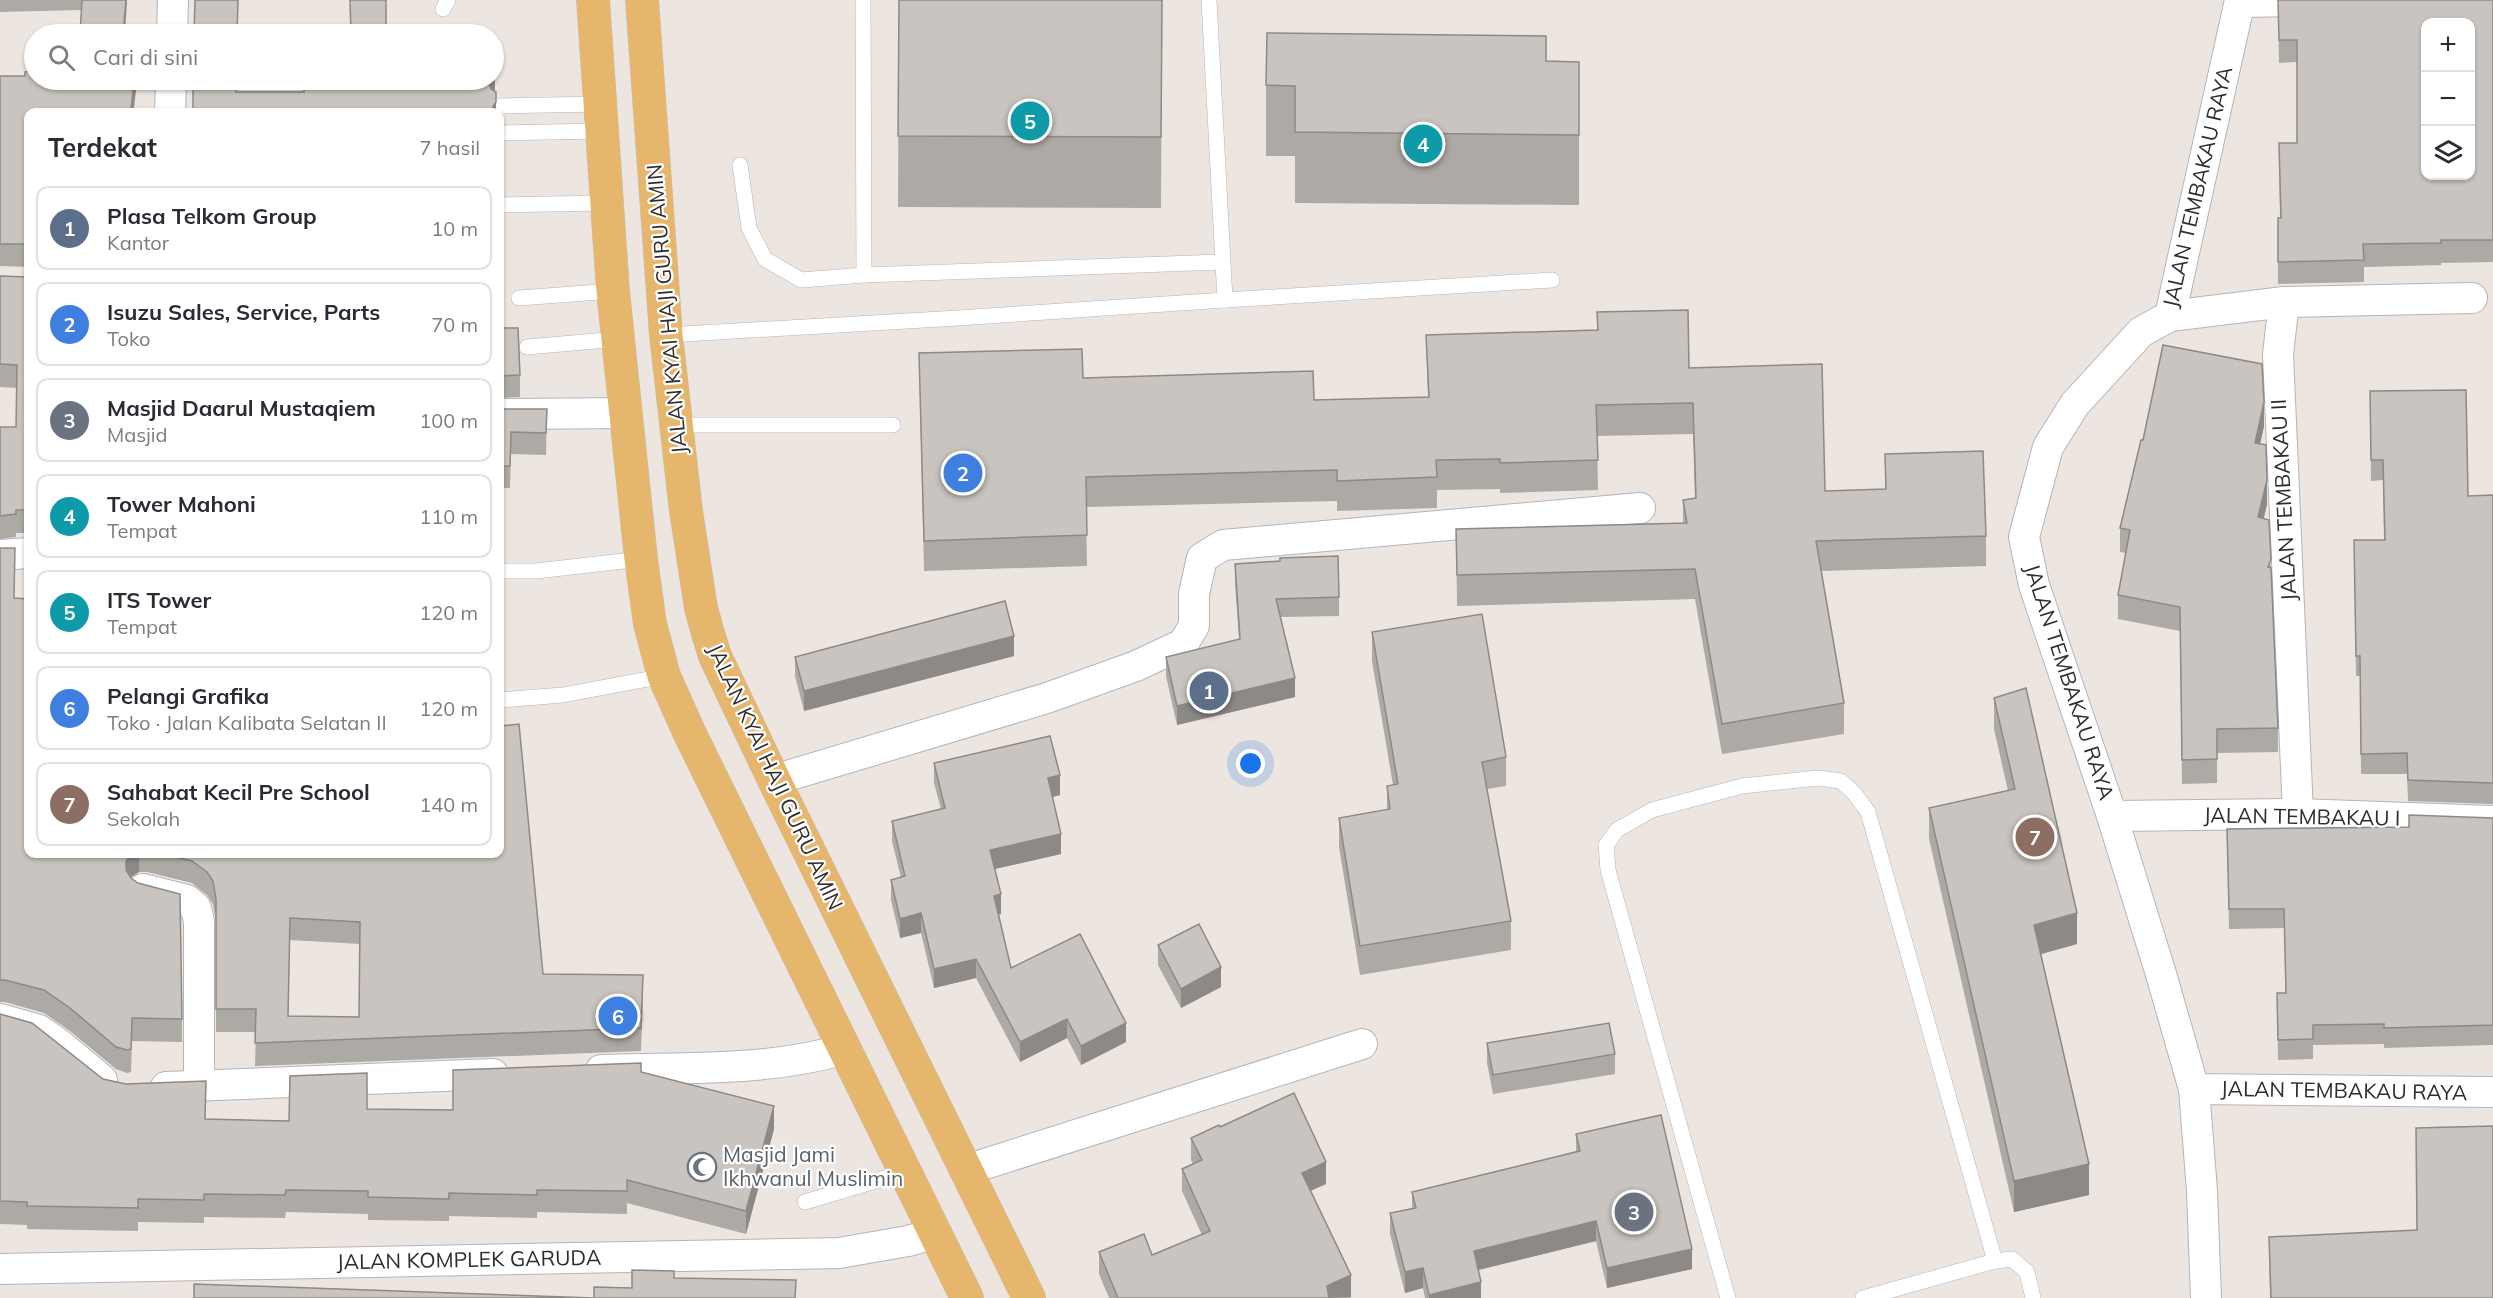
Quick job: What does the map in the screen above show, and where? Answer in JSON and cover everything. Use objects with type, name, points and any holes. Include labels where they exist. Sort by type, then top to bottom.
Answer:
[{"type":"main road","points":[[593,0],[588,118],[601,291],[610,340],[602,413],[629,561],[664,676],[689,732],[836,1051],[898,1174],[922,1237],[967,1298]]},
{"type":"main road","name":"JALAN KYAI HAJI GURU AMIN","points":[[642,0],[666,335],[688,522],[701,608],[707,630],[715,656],[774,780],[1029,1298]]},
{"type":"street","points":[[172,24],[173,0]]},
{"type":"street","points":[[2240,1],[2350,0]]},
{"type":"street","name":"JALAN TEMBAKAU RAYA","points":[[2206,1298],[2202,1191],[2194,1089],[2112,816],[2034,585],[2024,537],[2048,447],[2075,404],[2141,332],[2170,316],[2240,1]]},
{"type":"street","points":[[170,108],[171,90]]},
{"type":"street","points":[[2170,316],[2284,302],[2472,298]]},
{"type":"street","name":"JALAN TEMBAKAU II","points":[[2284,302],[2278,354],[2298,814]]},
{"type":"street","points":[[504,414],[602,413]]},
{"type":"street","points":[[774,780],[1047,698],[1136,666],[1183,644],[1194,626],[1194,594],[1202,558],[1223,545],[1640,508]]},
{"type":"street","points":[[0,555],[24,553]]},
{"type":"street","name":"JALAN TEMBAKAU I","points":[[2112,816],[2298,814],[2493,821]]},
{"type":"street","points":[[143,889],[187,900],[196,908],[199,922],[199,1085]]},
{"type":"street","points":[[0,1019],[39,1029],[108,1085],[130,1090],[199,1085],[518,1073]]},
{"type":"street","points":[[966,1170],[1362,1044]]},
{"type":"street","points":[[577,1071],[765,1064],[836,1051]]},
{"type":"street","name":"JALAN TEMBAKAU RAYA","points":[[2194,1089],[2493,1092]]},
{"type":"street","name":"JALAN KOMPLEK GARUDA","points":[[0,1269],[856,1251],[922,1237]]},
{"type":"lane","points":[[863,0],[864,275]]},
{"type":"lane","points":[[1209,0],[1221,262],[1225,300]]},
{"type":"lane","points":[[504,106],[588,118]]},
{"type":"lane","points":[[505,133],[588,118]]},
{"type":"lane","points":[[740,165],[749,228],[765,258],[801,280],[864,275],[1221,262]]},
{"type":"lane","points":[[507,205],[593,203]]},
{"type":"lane","points":[[666,335],[1552,280]]},
{"type":"lane","points":[[519,298],[601,291]]},
{"type":"lane","points":[[527,347],[610,340]]},
{"type":"lane","points":[[676,425],[892,425]]},
{"type":"lane","points":[[504,571],[629,561]]},
{"type":"lane","points":[[504,699],[563,695],[664,676]]},
{"type":"lane","points":[[1728,1298],[1608,870],[1606,845],[1617,830],[1653,810],[1742,786],[1818,778],[1841,781],[1856,794],[1868,812],[1995,1261]]},
{"type":"lane","points":[[805,1202],[898,1174]]},
{"type":"lane","points":[[1863,1298],[1995,1261],[2012,1259],[2027,1272],[2033,1298]]},
{"type":"building","points":[[82,0],[126,0],[124,24],[81,24]]},
{"type":"building","points":[[195,0],[238,0],[237,24],[194,24]]},
{"type":"building","points":[[350,0],[386,0],[386,24],[351,24]]},
{"type":"building","points":[[899,0],[1162,0],[1161,137],[898,136]]},
{"type":"building","points":[[2278,0],[2493,0],[2493,240],[2363,244],[2364,260],[2278,262],[2278,218],[2281,218],[2279,143],[2297,143],[2297,40],[2279,40]]},
{"type":"building","points":[[1267,33],[1546,36],[1546,61],[1579,62],[1579,135],[1295,132],[1295,86],[1266,85]]},
{"type":"building","points":[[0,76],[24,76],[24,90],[133,90],[131,108],[24,108],[24,244],[0,244]]},
{"type":"building","points":[[193,90],[304,92],[304,90],[493,90],[496,92],[496,102],[492,108],[193,108]]},
{"type":"building","points":[[0,276],[24,277],[24,510],[16,510],[16,514],[0,516],[0,427],[16,427],[17,365],[0,364]]},
{"type":"building","points":[[1688,310],[1689,368],[1822,364],[1825,491],[1886,489],[1885,454],[1983,451],[1986,536],[1816,541],[1844,703],[1722,724],[1695,569],[1457,575],[1456,529],[1687,523],[1683,500],[1696,498],[1693,403],[1596,405],[1598,460],[1500,463],[1500,459],[1436,460],[1437,477],[1337,481],[1337,470],[1086,477],[1087,535],[924,541],[919,353],[1082,349],[1083,378],[1313,371],[1314,400],[1429,397],[1426,335],[1598,330],[1597,312]]},
{"type":"building","points":[[504,328],[518,328],[520,375],[504,376]]},
{"type":"building","points":[[2163,345],[2262,364],[2264,402],[2255,443],[2266,445],[2267,480],[2258,517],[2269,520],[2271,559],[2268,567],[2271,568],[2278,728],[2217,729],[2217,759],[2182,760],[2180,607],[2118,595],[2130,530],[2120,528],[2141,440],[2143,440]]},
{"type":"building","points":[[2466,390],[2468,496],[2493,495],[2493,783],[2408,780],[2407,753],[2361,754],[2360,656],[2356,656],[2354,540],[2385,540],[2383,460],[2371,460],[2370,391]]},
{"type":"building","points":[[504,409],[547,409],[546,433],[511,432],[510,466],[504,466]]},
{"type":"building","points":[[0,548],[15,548],[14,598],[24,599],[24,858],[128,858],[126,870],[138,883],[180,894],[182,1019],[132,1018],[131,1049],[127,1050],[116,1047],[70,1008],[44,990],[0,980]]},
{"type":"building","points":[[1338,556],[1339,597],[1276,599],[1295,678],[1177,706],[1166,657],[1240,639],[1235,564],[1280,561],[1280,558]]},
{"type":"building","points":[[1005,601],[1014,636],[804,691],[795,657]]},
{"type":"building","points":[[1482,614],[1506,757],[1482,762],[1511,921],[1360,946],[1339,818],[1390,809],[1387,786],[1398,784],[1372,632]]},
{"type":"building","points":[[2026,688],[2077,913],[2034,925],[2089,1164],[2014,1181],[1929,808],[2015,789],[1994,698]]},
{"type":"building","points":[[519,724],[543,974],[643,975],[641,1028],[255,1043],[256,1009],[216,1009],[216,899],[213,881],[207,872],[192,861],[180,858],[504,858],[504,726]],"holes":[[[290,918],[360,922],[359,1017],[288,1016]]]},
{"type":"building","points":[[1050,736],[1060,775],[1048,778],[1061,834],[990,850],[1001,894],[994,896],[1011,968],[1080,934],[1126,1023],[1081,1046],[1067,1019],[1020,1042],[976,959],[934,969],[921,913],[900,919],[891,880],[905,876],[892,821],[945,808],[934,763]]},
{"type":"building","points":[[2409,815],[2493,818],[2493,1025],[2384,1028],[2384,1024],[2313,1025],[2313,1039],[2278,1040],[2277,993],[2286,993],[2284,909],[2229,909],[2227,829],[2409,827]]},
{"type":"building","points":[[1199,924],[1221,967],[1181,989],[1158,945]]},
{"type":"building","points":[[0,1014],[32,1023],[103,1079],[126,1084],[206,1081],[205,1119],[289,1121],[290,1076],[367,1073],[367,1109],[453,1110],[453,1070],[641,1063],[641,1072],[774,1106],[746,1211],[627,1180],[627,1191],[537,1190],[537,1195],[449,1193],[449,1199],[368,1197],[368,1191],[286,1190],[285,1195],[204,1194],[204,1200],[138,1199],[138,1208],[27,1206],[27,1202],[0,1201]]},
{"type":"building","points":[[1609,1023],[1615,1054],[1493,1075],[1487,1043]]},
{"type":"building","points":[[1294,1093],[1326,1162],[1302,1173],[1351,1275],[1327,1286],[1329,1298],[1118,1298],[1099,1252],[1144,1234],[1152,1255],[1210,1231],[1182,1169],[1202,1160],[1191,1138]]},
{"type":"building","points":[[1661,1115],[1692,1249],[1607,1268],[1596,1221],[1474,1251],[1481,1282],[1429,1295],[1423,1268],[1405,1272],[1390,1213],[1416,1208],[1412,1192],[1580,1151],[1576,1134]]},
{"type":"building","points":[[2493,1126],[2493,1298],[2271,1298],[2269,1237],[2417,1230],[2416,1128]]},
{"type":"building","points":[[632,1270],[674,1271],[674,1278],[796,1280],[795,1298],[594,1298],[594,1287],[632,1288]]},
{"type":"building","points":[[194,1284],[594,1298],[194,1298]]},
{"type":"place","name":"ITS Tower","points":[[1030,121]]},
{"type":"place","name":"Tower Mahoni","points":[[1423,144]]},
{"type":"place","name":"Isuzu Sales, Service, Parts","points":[[963,473]]},
{"type":"place","name":"Plasa Telkom Group","points":[[1209,691]]},
{"type":"place","name":"Sahabat Kecil Pre School","points":[[2035,837]]},
{"type":"place","name":"Pelangi Grafika","points":[[618,1016]]},
{"type":"place","name":"Masjid Jami Ikhwanul Muslimin","points":[[702,1167]]},
{"type":"place","name":"Masjid Daarul Mustaqiem","points":[[1634,1212]]}]
